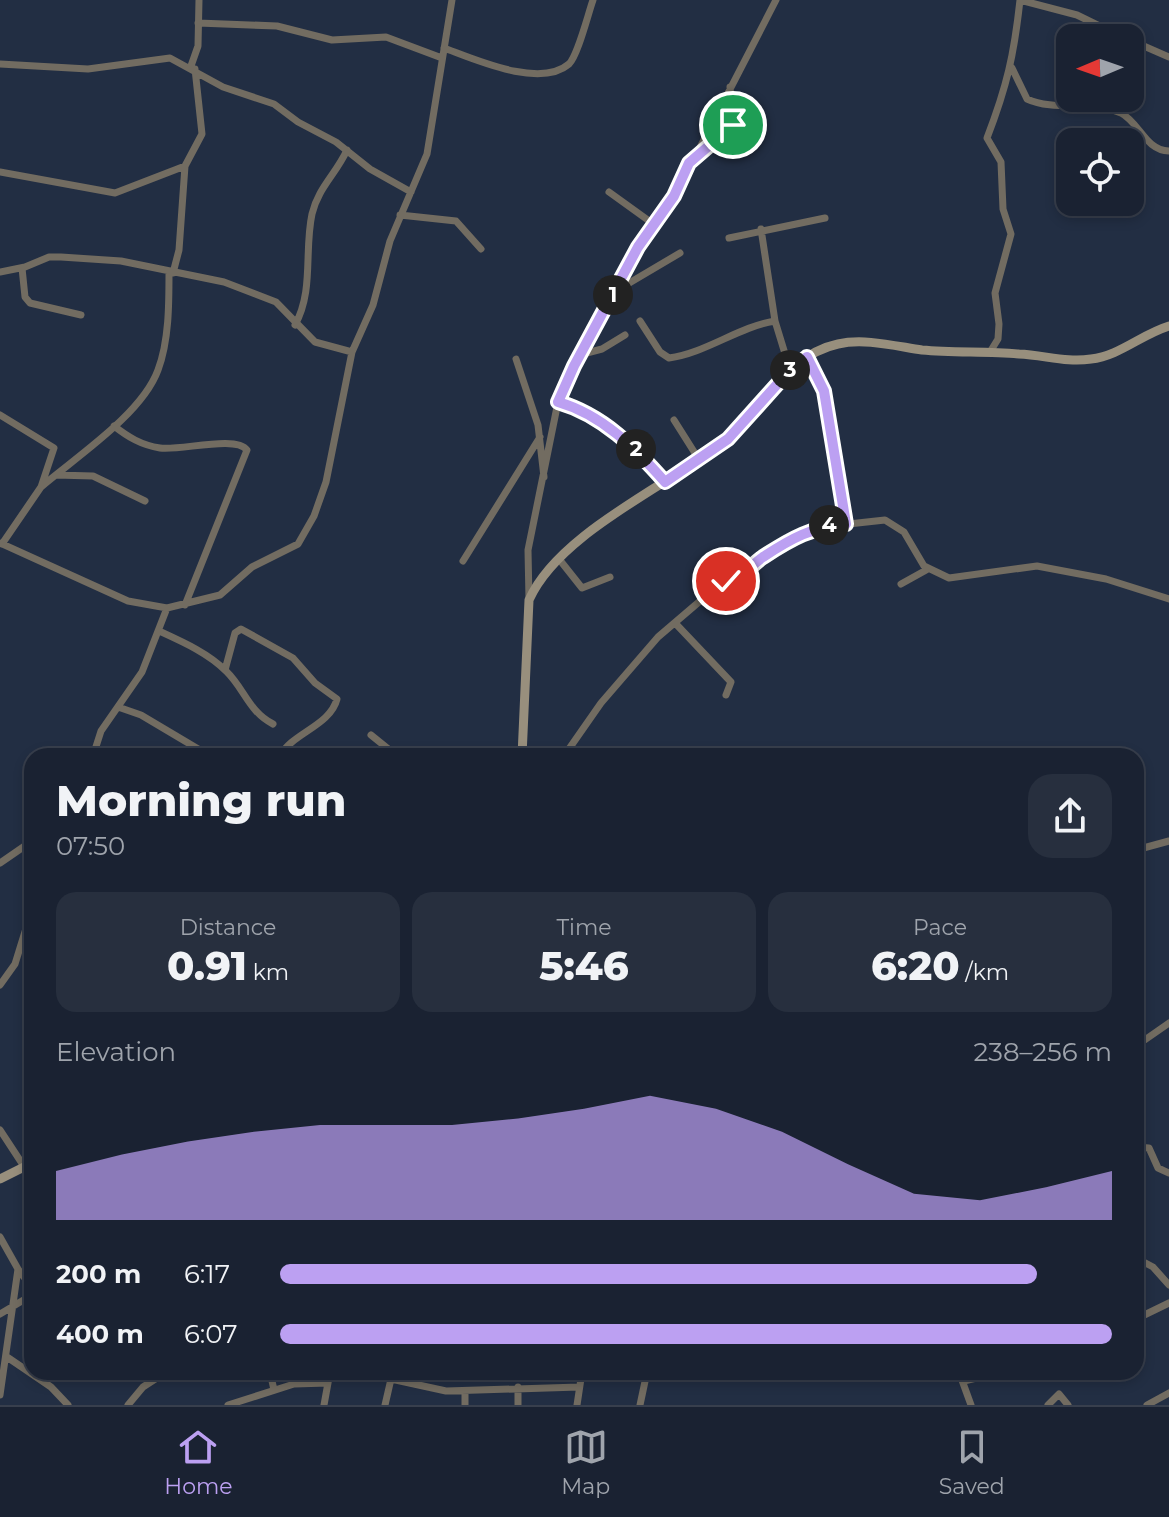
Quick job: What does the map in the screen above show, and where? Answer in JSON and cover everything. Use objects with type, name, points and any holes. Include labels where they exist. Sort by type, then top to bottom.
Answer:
[{"type":"street","points":[[199,0],[198,46],[193,68],[202,134],[185,166],[179,250],[171,273],[158,370],[137,401],[114,426],[41,487],[1,544],[128,601],[167,608],[220,595],[252,567],[291,551],[305,535],[326,482],[352,352],[373,305],[400,215],[427,154],[452,0]]},
{"type":"street","points":[[444,48],[513,72],[540,73],[568,65],[593,0]]},
{"type":"street","points":[[522,748],[529,600],[528,550],[545,484],[558,402],[579,355],[652,223],[674,196],[776,0]]},
{"type":"street","points":[[990,352],[999,330],[995,293],[1011,234],[1003,209],[1001,162],[987,138],[999,112],[1011,66],[1020,0],[1077,15],[1095,24]]},
{"type":"street","points":[[198,23],[277,26],[332,40],[386,37],[442,58]]},
{"type":"street","points":[[1144,45],[1168,53]]},
{"type":"street","points":[[0,64],[88,69],[161,56],[193,68],[223,87],[274,104],[298,122],[347,150],[370,169],[411,192]]},
{"type":"street","points":[[1011,66],[1027,99],[1117,112],[1134,124],[1154,147],[1169,151]]},
{"type":"street","points":[[689,163],[733,125],[730,87]]},
{"type":"street","points":[[295,325],[304,301],[311,219],[317,194],[336,172],[347,150]]},
{"type":"street","points":[[0,172],[115,193],[185,166]]},
{"type":"street","points":[[609,192],[652,223]]},
{"type":"street","points":[[400,215],[456,221],[481,249]]},
{"type":"street","points":[[729,238],[825,218]]},
{"type":"street","points":[[761,229],[775,321],[790,370]]},
{"type":"street","points":[[614,292],[680,253]]},
{"type":"street","points":[[0,272],[61,257],[121,261],[224,282],[283,307],[295,325],[322,346],[352,352]]},
{"type":"street","points":[[22,268],[25,297],[30,303],[81,315]]},
{"type":"street","points":[[640,321],[660,352],[669,358],[706,347],[750,326],[775,321]]},
{"type":"street","points":[[529,600],[541,577],[559,559],[618,509],[665,482],[735,432],[790,370],[822,348],[858,342],[1071,361],[1094,359],[1169,326]]},
{"type":"street","points":[[579,355],[602,349],[625,335]]},
{"type":"street","points":[[807,357],[824,391],[846,524]]},
{"type":"street","points":[[516,359],[540,437],[545,484]]},
{"type":"street","points":[[558,402],[586,410],[629,442],[665,482]]},
{"type":"street","points":[[0,415],[54,448],[41,487]]},
{"type":"street","points":[[674,420],[698,458]]},
{"type":"street","points":[[114,426],[135,441],[164,449],[234,443],[247,450],[185,605]]},
{"type":"street","points":[[463,561],[540,437]]},
{"type":"street","points":[[56,475],[93,476],[145,501]]},
{"type":"street","points":[[570,748],[620,679],[658,637],[720,584],[744,574],[765,556],[806,530],[874,520],[893,524],[904,532],[928,569],[957,579],[1025,567],[1059,569],[1169,599]]},
{"type":"street","points":[[559,559],[582,588],[610,577]]},
{"type":"street","points":[[901,584],[928,569]]},
{"type":"street","points":[[95,748],[97,739],[142,672],[167,608]]},
{"type":"street","points":[[676,624],[731,682],[726,695]]},
{"type":"street","points":[[225,670],[235,633],[241,629],[293,658],[315,683],[337,699],[334,708],[315,728],[285,748]]},
{"type":"street","points":[[159,631],[207,655],[225,670],[255,712],[273,724]]},
{"type":"street","points":[[118,707],[148,719],[197,748]]},
{"type":"street","points":[[371,735],[387,748]]},
{"type":"street","points":[[1144,848],[1169,841]]},
{"type":"street","points":[[0,863],[24,846]]},
{"type":"street","points":[[0,985],[15,964],[24,935]]},
{"type":"street","points":[[1144,1040],[1169,1023]]},
{"type":"street","points":[[0,1130],[24,1161]]},
{"type":"street","points":[[1144,1148],[1149,1148],[1158,1168],[1169,1173]]},
{"type":"street","points":[[0,1179],[24,1168]]},
{"type":"street","points":[[0,1237],[24,1277]]},
{"type":"street","points":[[1144,1262],[1153,1267],[1169,1285]]},
{"type":"street","points":[[0,1395],[18,1269]]},
{"type":"street","points":[[0,1314],[24,1299]]},
{"type":"street","points":[[1144,1315],[1169,1303]]},
{"type":"street","points":[[7,1357],[24,1369]]},
{"type":"street","points":[[41,1380],[68,1405]]},
{"type":"street","points":[[128,1405],[143,1387],[154,1380]]},
{"type":"street","points":[[272,1380],[274,1390]]},
{"type":"street","points":[[324,1405],[329,1380]]},
{"type":"street","points":[[385,1405],[391,1380]]},
{"type":"street","points":[[394,1380],[426,1389],[465,1391],[579,1387]]},
{"type":"street","points":[[577,1405],[580,1380]]},
{"type":"street","points":[[640,1405],[645,1380]]},
{"type":"street","points":[[968,1380],[964,1381],[971,1405]]},
{"type":"street","points":[[228,1405],[294,1384],[328,1383]]},
{"type":"street","points":[[518,1387],[518,1405]]},
{"type":"street","points":[[465,1391],[465,1405]]},
{"type":"street","points":[[1147,1405],[1169,1393]]},
{"type":"street","points":[[1048,1405],[1059,1394],[1068,1405]]},
{"type":"route","points":[[726,581],[744,574],[765,556],[806,530],[846,524],[824,391],[807,357],[777,383],[728,439],[665,482],[629,442],[586,410],[558,402],[638,247],[652,223],[674,196],[689,163],[714,145],[733,125]]}]
